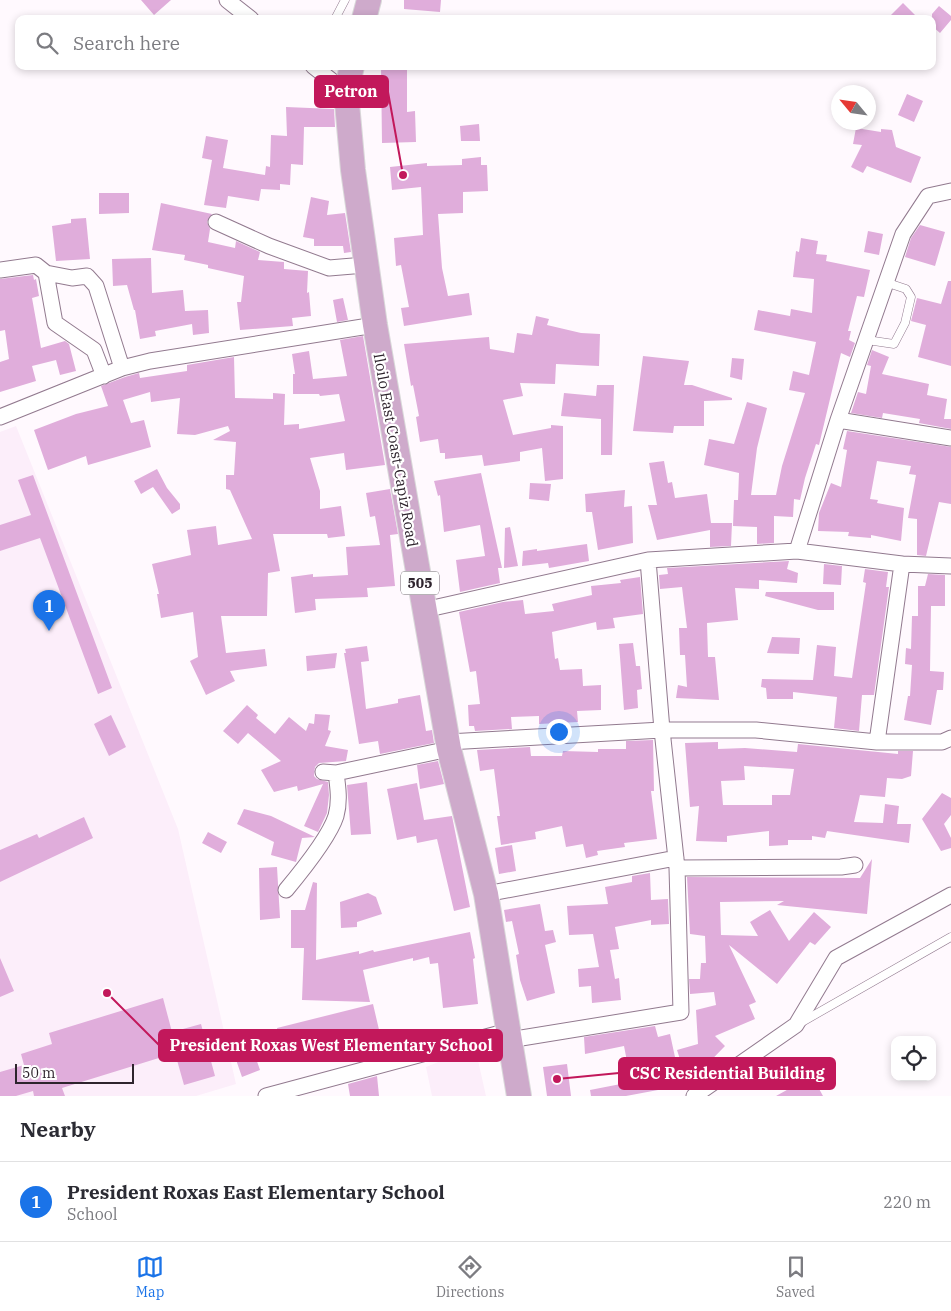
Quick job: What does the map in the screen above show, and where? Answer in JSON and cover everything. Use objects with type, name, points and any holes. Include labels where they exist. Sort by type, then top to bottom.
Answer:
[{"type":"main road","points":[[365,15],[369,0]]},
{"type":"main road","name":"Iloilo East Coast-Capiz Road","points":[[351,70],[346,92],[352,170],[375,325],[448,745],[486,894],[519,1096]]},
{"type":"street","points":[[227,0],[246,15]]},
{"type":"street","points":[[318,70],[346,92]]},
{"type":"street","points":[[797,551],[838,420],[902,234],[928,196],[951,191]]},
{"type":"street","points":[[216,222],[269,246],[329,268],[366,265]]},
{"type":"street","points":[[0,270],[36,265],[46,273],[72,278],[87,276],[96,286],[122,368]]},
{"type":"street","points":[[46,273],[56,323],[94,350],[104,376]]},
{"type":"street","points":[[0,417],[122,368],[150,361],[375,325]]},
{"type":"street","points":[[838,420],[951,438]]},
{"type":"street","points":[[424,610],[648,560],[797,551],[902,564],[951,566]]},
{"type":"street","points":[[266,1096],[508,1036],[682,1012],[677,863],[662,730],[648,560]]},
{"type":"street","points":[[877,742],[902,564]]},
{"type":"street","points":[[286,890],[308,864],[336,816],[339,797],[329,772],[448,745],[662,730],[756,730],[877,742],[942,742],[951,738]]},
{"type":"street","points":[[486,894],[677,863],[841,867],[855,865]]},
{"type":"street","points":[[694,1096],[796,1025],[836,958],[951,895]]},
{"type":"lane","points":[[337,15],[345,0]]},
{"type":"lane","points":[[867,340],[894,344],[905,323],[911,297],[906,289],[885,282]]},
{"type":"lane","points":[[796,1025],[951,937]]},
{"type":"shaded area","points":[[16,426],[178,829],[236,1084],[196,1096],[0,1096],[0,432]]},
{"type":"shaded area","points":[[475,1047],[486,1096],[432,1096],[426,1067]]},
{"type":"building","points":[[141,0],[171,0],[154,15]]},
{"type":"building","points":[[404,0],[441,0],[440,12],[404,9]]},
{"type":"building","points":[[903,3],[915,15],[891,15]]},
{"type":"building","points":[[939,6],[951,16],[951,20],[940,33],[936,30],[936,15],[932,14]]},
{"type":"building","points":[[381,70],[407,70],[407,112],[415,111],[416,142],[382,143]]},
{"type":"building","points":[[907,94],[923,101],[914,122],[898,115]]},
{"type":"building","points":[[286,107],[334,109],[335,127],[304,127],[303,165],[291,164],[290,185],[280,184],[280,190],[261,189],[259,201],[228,196],[226,208],[204,205],[212,160],[202,158],[206,136],[228,140],[223,168],[265,175],[266,166],[270,167],[271,135],[287,136]]},
{"type":"building","points":[[479,124],[480,141],[461,141],[460,126]]},
{"type":"building","points":[[881,129],[892,130],[896,147],[921,157],[911,183],[867,166],[863,173],[851,167],[862,145],[853,144],[856,130],[881,132]]},
{"type":"building","points":[[481,157],[481,165],[487,165],[488,191],[463,192],[463,213],[438,214],[442,268],[448,296],[469,293],[472,315],[404,326],[401,308],[409,307],[401,265],[396,266],[394,238],[423,235],[421,187],[392,190],[390,167],[427,163],[427,166],[462,165],[462,159]]},
{"type":"building","points":[[99,193],[129,193],[129,213],[99,214]]},
{"type":"building","points":[[311,197],[329,201],[327,215],[345,213],[351,252],[344,253],[343,246],[314,246],[314,239],[303,237]]},
{"type":"building","points":[[161,203],[212,214],[207,222],[210,229],[208,242],[235,248],[236,241],[260,252],[258,260],[284,262],[284,269],[308,271],[307,293],[309,292],[311,316],[292,318],[293,326],[240,330],[237,302],[241,302],[244,276],[208,268],[208,265],[184,260],[185,255],[152,250]]},
{"type":"building","points":[[86,218],[90,259],[56,261],[52,226],[71,223],[71,219]]},
{"type":"building","points":[[920,225],[945,232],[935,266],[905,257],[911,238]]},
{"type":"building","points":[[868,231],[883,234],[879,255],[864,252]]},
{"type":"building","points":[[801,238],[818,241],[816,254],[827,255],[826,261],[870,270],[864,297],[857,296],[848,331],[851,331],[849,340],[855,343],[850,357],[841,353],[819,445],[816,444],[800,500],[794,499],[793,517],[774,516],[774,543],[757,544],[757,527],[733,526],[734,500],[738,500],[739,473],[704,465],[709,439],[734,444],[747,402],[767,408],[757,448],[751,495],[776,495],[782,466],[805,393],[789,390],[793,371],[809,375],[816,342],[754,330],[758,310],[790,316],[791,309],[812,313],[814,279],[793,277],[796,251],[799,252]]},
{"type":"building","points":[[151,258],[152,293],[183,290],[185,311],[208,310],[209,333],[193,335],[192,324],[155,331],[156,336],[140,339],[135,310],[127,285],[113,286],[112,259]]},
{"type":"building","points":[[33,275],[34,280],[36,279],[39,296],[32,298],[41,348],[65,341],[69,344],[76,371],[60,375],[56,360],[32,366],[36,381],[0,392],[0,362],[9,359],[5,330],[0,331],[0,279]]},
{"type":"building","points":[[948,281],[951,281],[951,366],[918,357],[926,325],[911,321],[917,298],[941,304]]},
{"type":"building","points":[[343,298],[348,320],[337,322],[333,300]]},
{"type":"building","points":[[536,316],[549,319],[547,325],[581,333],[600,334],[599,366],[556,364],[555,384],[520,383],[523,396],[503,400],[513,435],[551,428],[551,425],[563,426],[563,479],[545,481],[542,448],[520,452],[520,461],[484,466],[482,455],[445,459],[445,453],[440,453],[438,439],[420,442],[416,417],[419,416],[413,385],[411,386],[404,344],[489,337],[490,349],[514,353],[517,333],[532,335]]},
{"type":"building","points":[[363,336],[385,465],[346,470],[344,453],[310,458],[320,491],[320,509],[341,506],[345,536],[328,538],[327,534],[273,534],[280,571],[268,573],[267,616],[221,616],[226,653],[265,649],[267,666],[230,671],[235,681],[206,695],[190,661],[198,657],[193,612],[161,618],[157,594],[159,594],[152,564],[191,555],[187,530],[216,526],[218,545],[252,539],[230,490],[226,489],[226,475],[234,475],[236,442],[213,440],[230,431],[228,426],[195,435],[177,434],[180,398],[151,402],[150,392],[123,400],[131,423],[144,420],[151,447],[88,465],[86,456],[48,470],[34,430],[76,414],[108,406],[101,386],[125,377],[139,373],[140,378],[187,371],[187,365],[234,357],[235,398],[273,399],[273,393],[285,394],[284,425],[299,424],[299,429],[345,421],[339,394],[320,396],[319,394],[293,394],[293,374],[295,374],[292,354],[309,351],[313,379],[347,376],[340,340]]},
{"type":"building","points":[[872,350],[889,357],[882,374],[929,384],[927,395],[947,399],[944,419],[951,419],[951,429],[919,423],[920,419],[883,413],[882,418],[851,413],[858,392],[866,394],[871,366],[867,365]]},
{"type":"building","points":[[643,356],[689,361],[684,385],[692,385],[732,398],[732,400],[704,401],[704,426],[674,426],[673,433],[633,431]]},
{"type":"building","points":[[732,358],[744,359],[742,380],[730,377]]},
{"type":"building","points":[[597,385],[614,385],[612,455],[601,455],[601,419],[561,416],[564,393],[596,396]]},
{"type":"building","points":[[847,431],[951,447],[951,504],[939,502],[926,556],[917,555],[917,519],[908,518],[916,475],[909,474],[911,466],[877,461],[870,499],[878,500],[877,503],[904,508],[901,541],[871,535],[871,538],[848,536],[849,532],[818,531],[819,513],[831,483],[841,487],[847,450],[843,449]]},
{"type":"building","points":[[664,461],[668,483],[672,482],[675,498],[707,494],[711,523],[732,523],[731,546],[710,547],[710,530],[657,540],[648,505],[657,505],[649,463]]},
{"type":"building","points":[[157,469],[167,488],[180,504],[180,509],[172,514],[153,487],[141,494],[134,481]]},
{"type":"building","points":[[481,473],[502,568],[498,568],[500,583],[460,592],[456,560],[485,556],[480,525],[444,532],[440,495],[438,496],[434,481]]},
{"type":"building","points":[[33,475],[112,688],[98,694],[40,538],[0,551],[0,525],[31,515],[18,480]]},
{"type":"building","points":[[530,483],[551,484],[549,501],[529,499]]},
{"type":"building","points":[[390,489],[398,534],[390,535],[395,586],[367,588],[368,597],[315,599],[316,610],[295,613],[291,577],[313,574],[313,577],[348,575],[346,547],[380,545],[375,516],[370,517],[366,493]]},
{"type":"building","points":[[625,490],[624,507],[632,506],[633,543],[598,550],[592,512],[586,512],[585,494]]},
{"type":"building","points":[[510,527],[518,566],[504,568],[505,528]]},
{"type":"building","points":[[587,544],[589,561],[549,568],[548,563],[522,566],[523,551],[537,549],[537,551]]},
{"type":"building","points":[[789,561],[787,569],[798,573],[797,583],[759,580],[759,589],[735,588],[738,620],[707,623],[708,657],[715,657],[719,700],[676,698],[678,685],[687,687],[685,655],[680,655],[679,628],[687,628],[682,587],[660,589],[659,575],[668,574],[667,568]]},
{"type":"building","points":[[824,564],[842,566],[841,585],[823,584]]},
{"type":"building","points":[[865,569],[888,572],[886,587],[889,587],[874,695],[862,695],[859,731],[834,728],[837,697],[793,692],[793,699],[767,699],[766,688],[761,687],[762,679],[813,680],[817,645],[836,647],[834,676],[852,678],[866,583],[863,582]]},
{"type":"building","points":[[928,574],[945,575],[945,606],[931,606],[930,671],[944,672],[943,690],[937,690],[931,725],[904,720],[908,696],[910,696],[912,665],[905,664],[906,648],[911,649],[912,616],[918,616],[918,586],[925,586]]},
{"type":"building","points":[[640,577],[643,614],[613,618],[615,628],[597,630],[596,622],[552,632],[555,659],[558,658],[560,670],[582,669],[583,686],[601,685],[601,710],[577,711],[578,722],[539,724],[539,716],[511,717],[512,729],[475,731],[474,726],[469,726],[468,705],[480,704],[476,671],[470,672],[459,612],[503,602],[523,600],[525,614],[554,611],[552,604],[592,595],[591,586],[621,583],[620,580]]},
{"type":"building","points":[[766,592],[834,592],[834,610],[818,610],[765,596]]},
{"type":"building","points":[[772,637],[800,638],[799,654],[767,653]]},
{"type":"building","points":[[633,643],[636,666],[640,666],[642,689],[637,690],[638,708],[624,710],[619,644]]},
{"type":"building","points":[[367,646],[369,661],[361,662],[366,709],[398,703],[398,699],[420,695],[426,731],[432,730],[434,743],[380,754],[378,741],[359,744],[344,653],[346,653],[345,649]]},
{"type":"building","points":[[337,653],[335,668],[307,671],[306,656]]},
{"type":"building","points":[[247,705],[258,715],[256,718],[275,734],[289,717],[306,731],[309,723],[314,724],[315,714],[330,715],[328,730],[331,731],[325,746],[348,750],[346,761],[319,763],[315,767],[314,776],[317,779],[328,782],[329,795],[327,813],[318,832],[304,826],[323,784],[298,791],[297,786],[274,792],[261,770],[281,761],[248,733],[238,744],[223,731]]},
{"type":"building","points":[[111,715],[126,747],[109,756],[94,724]]},
{"type":"building","points":[[653,740],[654,791],[651,791],[657,839],[624,843],[625,847],[597,851],[598,855],[586,858],[583,844],[566,847],[562,826],[535,832],[536,839],[501,845],[497,816],[500,816],[494,769],[480,771],[477,750],[530,747],[531,756],[562,756],[563,751],[598,752],[598,749],[626,749],[626,741]]},
{"type":"building","points":[[718,742],[718,749],[745,748],[797,752],[798,744],[898,754],[898,751],[913,751],[911,776],[902,779],[887,778],[885,797],[860,795],[854,822],[883,823],[885,804],[899,806],[897,824],[911,824],[909,843],[827,831],[825,838],[812,836],[812,840],[788,840],[788,845],[769,846],[769,831],[727,836],[727,842],[696,841],[699,806],[690,807],[685,743]],"holes":[[[744,766],[794,769],[790,795],[772,795],[772,805],[723,805],[721,781],[745,780]]]},
{"type":"building","points":[[438,761],[444,784],[420,789],[417,765]]},
{"type":"building","points":[[367,782],[371,834],[351,835],[347,785]]},
{"type":"building","points":[[417,783],[424,820],[452,816],[470,907],[454,911],[437,839],[417,843],[416,836],[397,840],[387,789]]},
{"type":"building","points":[[942,793],[951,798],[951,815],[944,824],[951,838],[951,848],[941,851],[922,819]]},
{"type":"building","points":[[244,809],[271,816],[315,837],[302,838],[296,862],[271,855],[274,842],[237,824]]},
{"type":"building","points":[[84,817],[93,838],[0,882],[0,850],[37,834],[39,838]]},
{"type":"building","points":[[208,832],[227,842],[221,853],[202,843]]},
{"type":"building","points":[[512,845],[516,871],[499,874],[495,848]]},
{"type":"building","points":[[872,859],[867,914],[777,905],[784,901],[720,902],[721,935],[758,936],[750,922],[770,910],[789,941],[814,912],[831,927],[815,945],[810,942],[777,984],[729,945],[756,1002],[749,1005],[755,1019],[715,1036],[725,1046],[688,1084],[677,1050],[698,1044],[696,1010],[716,1005],[714,992],[690,994],[689,979],[700,979],[701,963],[706,963],[705,936],[690,934],[687,877],[860,878]]},
{"type":"building","points":[[277,867],[280,918],[260,920],[259,868]]},
{"type":"building","points":[[650,873],[651,900],[668,899],[669,924],[651,925],[651,920],[615,927],[619,949],[610,950],[615,979],[619,978],[621,1000],[592,1003],[591,986],[579,987],[578,969],[599,967],[593,934],[569,935],[567,906],[608,904],[605,887],[632,882],[632,876]]},
{"type":"building","points":[[313,882],[317,883],[316,960],[359,951],[359,954],[373,950],[374,952],[470,932],[475,958],[473,959],[478,1004],[443,1008],[438,963],[430,964],[429,957],[413,961],[413,958],[363,970],[370,1002],[302,1000],[304,948],[291,948],[291,910],[305,910]]},
{"type":"building","points":[[368,893],[376,897],[382,914],[357,922],[357,927],[341,928],[340,902]]},
{"type":"building","points":[[540,904],[545,931],[553,930],[556,942],[545,945],[555,993],[527,1001],[520,980],[516,955],[519,954],[512,921],[506,922],[504,910]]},
{"type":"building","points":[[0,958],[14,991],[0,997]]},
{"type":"building","points":[[163,998],[172,1032],[201,1024],[215,1076],[184,1085],[175,1053],[62,1088],[65,1096],[34,1096],[33,1091],[16,1096],[0,1096],[0,1072],[24,1065],[21,1054],[52,1044],[49,1033]]},
{"type":"building","points":[[373,1004],[380,1034],[358,1039],[358,1037],[340,1040],[339,1033],[280,1045],[277,1028]]},
{"type":"building","points":[[655,1026],[658,1037],[670,1034],[675,1057],[651,1062],[658,1090],[626,1096],[591,1096],[590,1090],[631,1082],[624,1046],[585,1054],[584,1037]]},
{"type":"building","points":[[252,1047],[260,1070],[242,1077],[234,1054]]},
{"type":"building","points":[[567,1064],[571,1096],[547,1096],[543,1067]]},
{"type":"building","points":[[377,1076],[379,1096],[350,1096],[348,1084]]},
{"type":"building","points":[[812,1076],[823,1096],[776,1096]]},
{"type":"place","name":"Petron","points":[[403,175]]},
{"type":"place","name":"President Roxas East Elementary School","points":[[49,631]]},
{"type":"place","name":"President Roxas West Elementary School","points":[[107,993]]},
{"type":"place","name":"CSC Residential Building","points":[[557,1079]]}]
